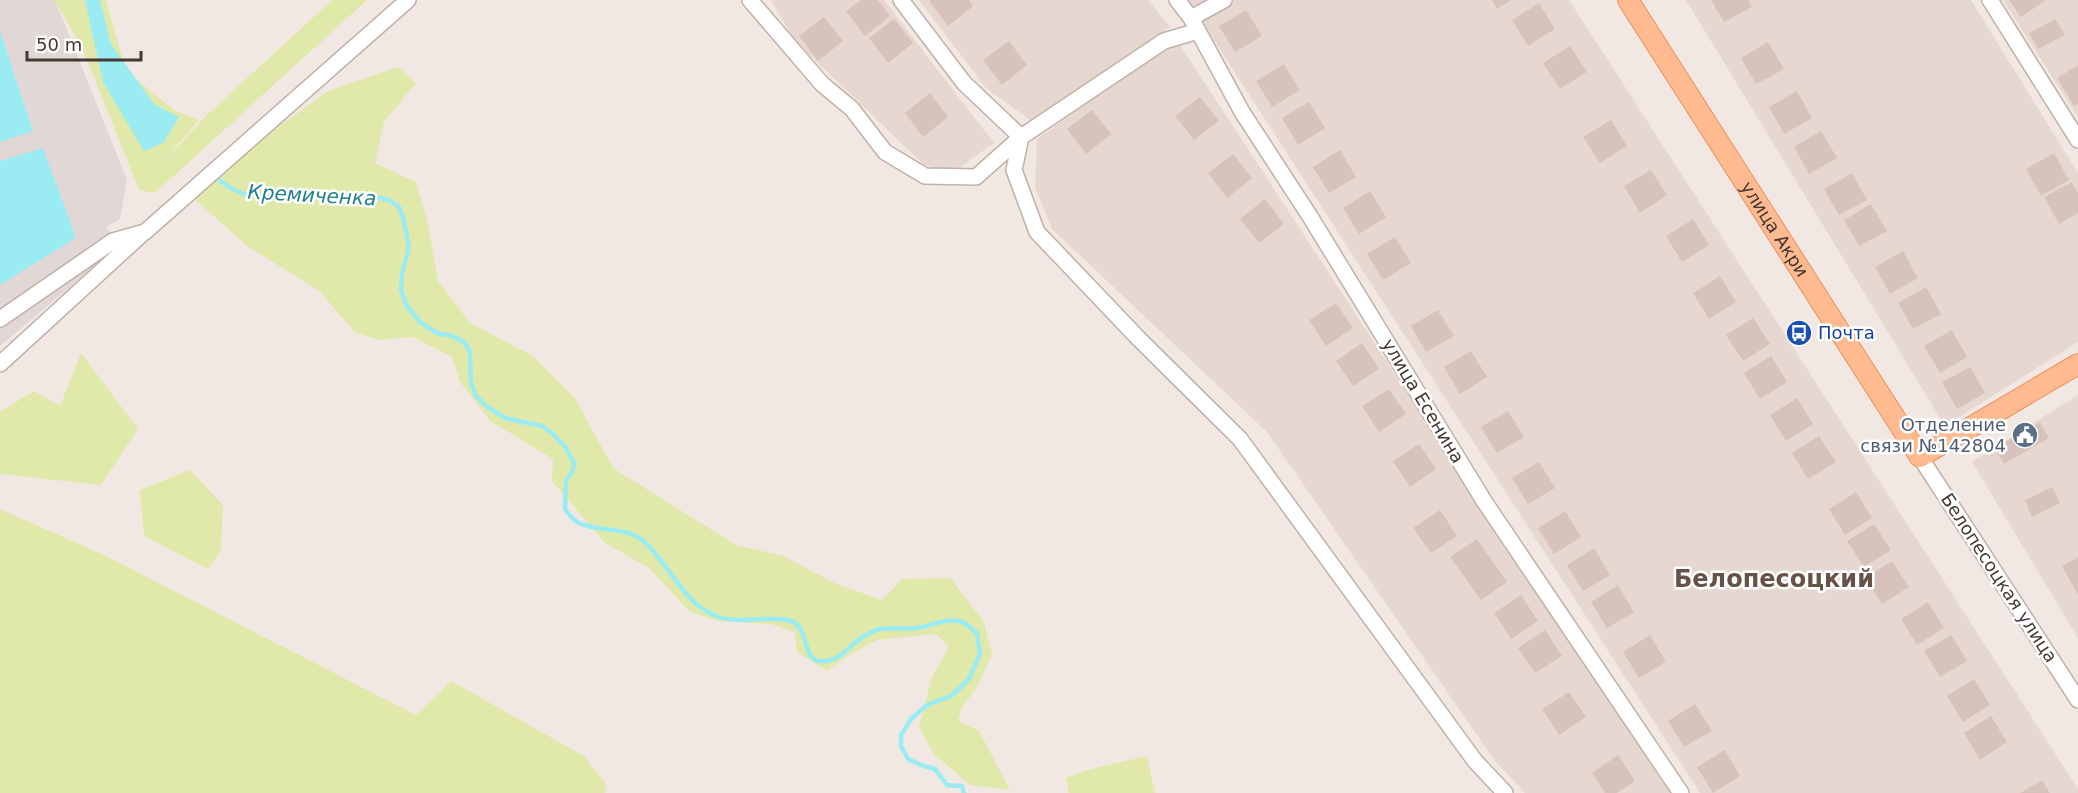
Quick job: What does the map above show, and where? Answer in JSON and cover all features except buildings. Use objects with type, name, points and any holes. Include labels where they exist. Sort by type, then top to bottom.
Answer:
[{"type":"main road","name":"улица Акри","points":[[1628,0],[1920,457]]},
{"type":"main road","points":[[1920,457],[2078,364]]},
{"type":"street","points":[[0,364],[145,232],[408,0]]},
{"type":"street","points":[[750,0],[822,84],[852,109],[885,152],[925,176],[976,177],[1021,137],[1164,41],[1194,24],[1224,0]]},
{"type":"street","points":[[901,0],[964,83],[1021,137]]},
{"type":"street","name":"улица Есенина","points":[[1177,0],[1194,24],[1242,112],[1311,218],[1484,501],[1681,793]]},
{"type":"street","points":[[1990,0],[2078,140]]},
{"type":"street","points":[[1021,137],[1014,170],[1037,232],[1139,339],[1240,439],[1475,761],[1505,793]]},
{"type":"street","points":[[0,319],[113,241],[145,232]]},
{"type":"street","name":"Белопесоцкая улица","points":[[1920,457],[2078,700]]},
{"type":"shaded area","points":[[0,0],[55,0],[127,180],[120,219],[107,227],[116,248],[0,346]]},
{"type":"shaded area","points":[[771,0],[884,0],[994,143],[955,171],[924,165],[794,40]]},
{"type":"shaded area","points":[[919,0],[1148,0],[1170,27],[1030,120],[986,88]]},
{"type":"shaded area","points":[[1188,0],[1569,0],[2078,789],[2078,793],[1700,793]]},
{"type":"shaded area","points":[[1686,0],[1971,0],[2078,173],[2078,342],[1945,426]]},
{"type":"shaded area","points":[[2003,0],[2078,0],[2078,117]]},
{"type":"shaded area","points":[[1180,45],[1670,793],[1525,793],[1495,761],[1267,432],[1052,229],[1035,188],[1037,139],[1163,50]]},
{"type":"shaded area","points":[[2078,395],[2078,638],[1972,462]]},
{"type":"green space","points":[[54,0],[106,0],[126,71],[174,110],[199,120],[156,170],[206,116],[332,0],[367,0],[155,193],[139,190],[81,45]]},
{"type":"green space","points":[[398,67],[416,83],[384,122],[375,163],[416,182],[428,225],[438,281],[470,323],[533,356],[575,398],[613,468],[736,545],[784,556],[836,584],[882,600],[902,579],[950,578],[984,622],[992,654],[978,686],[962,707],[958,721],[979,731],[1010,790],[970,785],[934,754],[919,727],[932,677],[949,647],[936,634],[877,640],[841,660],[827,671],[797,652],[795,632],[771,624],[718,621],[690,612],[649,568],[605,543],[552,481],[553,459],[490,421],[460,382],[452,357],[413,337],[380,340],[356,333],[319,291],[246,245],[188,193],[328,91]]},
{"type":"green space","points":[[81,353],[138,429],[101,485],[0,474],[0,412],[34,391],[60,406]]},
{"type":"green space","points":[[190,470],[223,505],[221,551],[208,569],[144,536],[140,490]]},
{"type":"green space","points":[[0,509],[108,557],[416,715],[451,681],[584,756],[606,784],[605,793],[0,793]]},
{"type":"green space","points":[[1147,756],[1155,793],[1069,793],[1066,778],[1087,770]]},
{"type":"water","points":[[85,0],[100,0],[111,44],[154,104],[179,117],[163,143],[144,151],[103,82]]},
{"type":"water","points":[[0,31],[33,131],[0,142]]},
{"type":"water","points":[[43,148],[76,238],[0,285],[0,161]]},
{"type":"waterway","name":"Кремиченка","points":[[218,179],[232,189],[247,195],[265,195],[291,190],[333,195],[372,196],[389,200],[399,207],[409,247],[402,274],[401,289],[406,305],[420,322],[437,333],[452,336],[464,342],[470,352],[471,383],[476,396],[486,406],[505,418],[542,426],[566,448],[574,463],[572,472],[566,481],[565,509],[572,518],[585,525],[635,535],[651,549],[684,591],[703,609],[714,615],[733,620],[781,619],[791,621],[802,631],[809,652],[818,661],[837,658],[864,636],[876,630],[917,628],[951,621],[968,625],[977,633],[980,654],[969,679],[951,696],[927,705],[911,719],[901,735],[901,746],[908,759],[935,769],[947,785],[962,786],[964,793]]},
{"type":"place","name":"Почта","points":[[1799,333]]},
{"type":"place","name":"Отделение связи №142804","points":[[2025,435]]},
{"type":"district","name":"Белопесоцкий","points":[[1774,579]]}]
